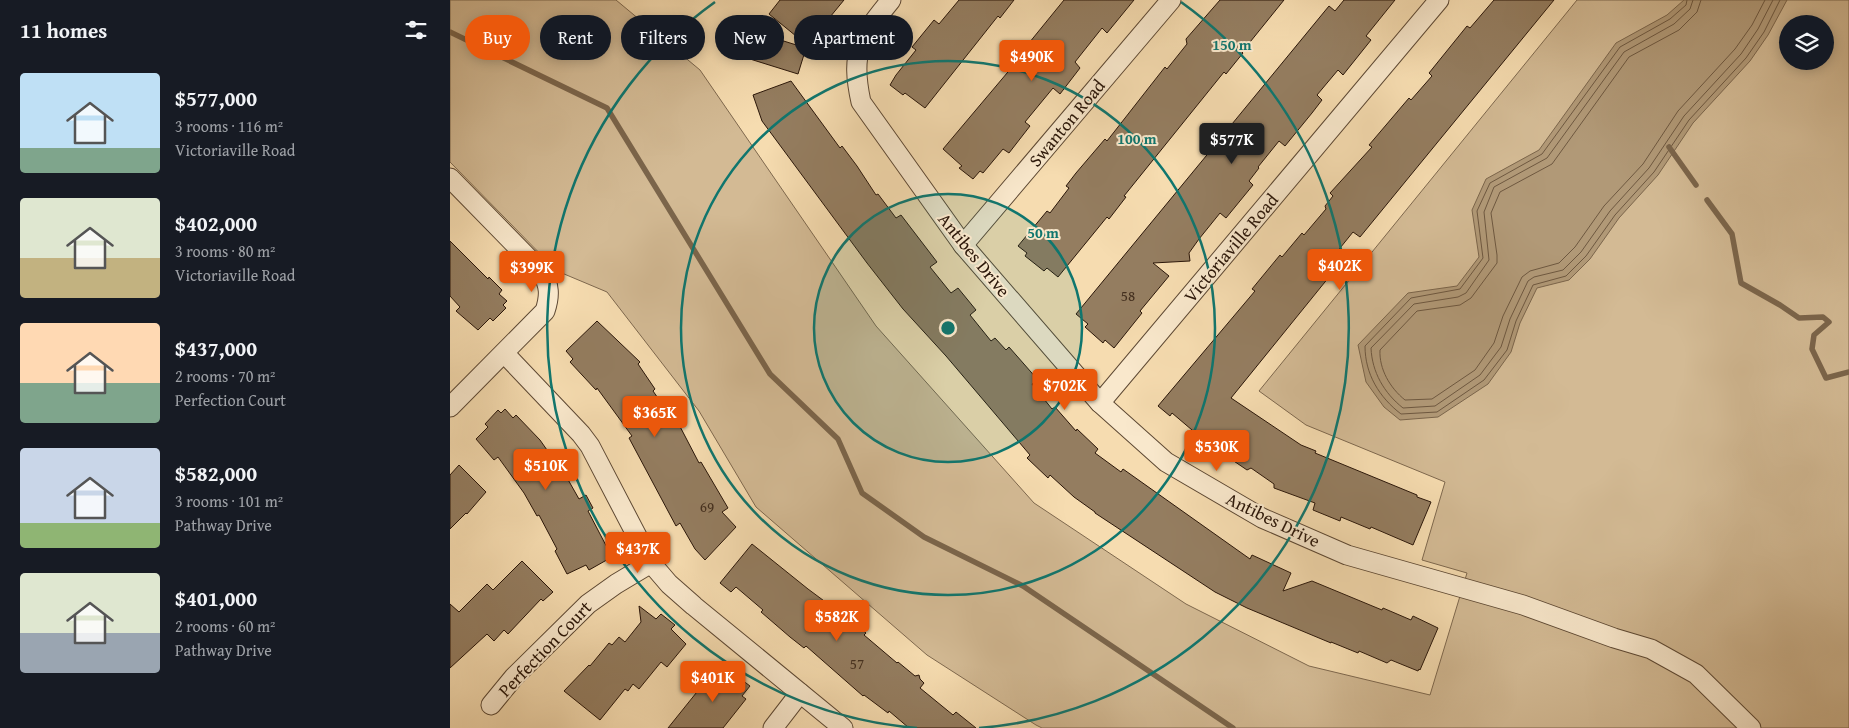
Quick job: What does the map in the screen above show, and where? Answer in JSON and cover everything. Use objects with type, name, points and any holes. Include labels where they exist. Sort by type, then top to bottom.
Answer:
[{"type":"street","name":"Antibes Drive","points":[[890,0],[867,29],[858,53],[856,78],[861,102],[963,245],[1100,403],[1166,462],[1262,518],[1347,555],[1523,605],[1614,638],[1651,649],[1696,674],[1751,728]]},
{"type":"street","name":"Swanton Road","points":[[963,245],[1171,0]]},
{"type":"street","name":"Victoriaville Road","points":[[1100,403],[1439,0]]},
{"type":"street","points":[[450,178],[541,271],[549,290],[546,311],[450,407]]},
{"type":"street","points":[[504,354],[581,434],[590,446],[651,563],[669,584],[843,728]]},
{"type":"street","name":"Perfection Court","points":[[491,705],[514,677],[588,604],[651,563]]},
{"type":"street","points":[[773,728],[800,693]]},
{"type":"shaded area","points":[[450,0],[616,0],[634,15],[621,15],[621,60],[688,60],[700,70],[876,326],[1034,503],[1186,604],[1309,666],[1430,695],[1467,573],[1422,560],[1445,482],[1306,425],[1259,391],[1577,0],[1849,0],[1849,728],[1042,728],[927,655],[756,507],[699,411],[607,292],[557,271],[450,162]]},
{"type":"water","points":[[1684,0],[1787,0],[1768,35],[1750,61],[1693,123],[1658,175],[1619,218],[1590,259],[1569,280],[1537,288],[1520,323],[1511,352],[1488,384],[1438,417],[1400,420],[1384,407],[1366,382],[1358,345],[1408,293],[1457,286],[1479,257],[1472,210],[1486,179],[1539,150],[1616,43],[1667,15]]},
{"type":"building","points":[[780,0],[844,0],[832,15],[794,15],[794,34],[784,26],[784,15],[769,14]]},
{"type":"building","points":[[959,0],[1014,0],[1000,18],[998,16],[925,108],[905,93],[903,95],[890,85],[908,60],[913,60],[913,54],[916,50],[913,46],[934,20],[939,24]]},
{"type":"building","points":[[1064,0],[1134,0],[1107,33],[1102,28],[1075,62],[1080,68],[1060,94],[1053,88],[1025,122],[1030,126],[1009,153],[1003,149],[983,173],[980,171],[973,179],[959,168],[962,166],[943,149],[1018,60],[1016,59]]},
{"type":"building","points":[[1220,0],[1284,0],[1226,74],[1224,72],[1124,196],[1126,197],[1109,219],[1107,217],[1058,277],[1047,268],[1044,271],[1025,256],[1027,253],[1018,246],[1047,211],[1050,213],[1069,188],[1066,186],[1076,173],[1105,139],[1107,141],[1165,67],[1167,69],[1187,44],[1186,39]]},
{"type":"building","points":[[1344,0],[1395,0],[1366,36],[1371,40],[1343,75],[1338,70],[1317,95],[1322,100],[1285,146],[1279,141],[1258,167],[1249,181],[1253,185],[1226,218],[1220,213],[1199,239],[1189,253],[1190,261],[1153,263],[1169,276],[1140,311],[1142,313],[1114,348],[1105,340],[1103,343],[1085,327],[1088,324],[1076,314],[1211,150],[1214,153],[1236,126],[1232,124],[1329,6],[1335,11]]},
{"type":"building","points":[[1494,0],[1554,0],[1360,237],[1353,232],[1332,258],[1338,263],[1329,277],[1231,398],[1301,445],[1316,451],[1315,453],[1431,502],[1413,545],[1371,527],[1370,529],[1341,517],[1340,521],[1313,510],[1315,503],[1274,488],[1274,484],[1251,468],[1247,470],[1172,413],[1170,416],[1158,406],[1255,291],[1252,289],[1280,255],[1282,257],[1326,209],[1325,206],[1333,196],[1330,193],[1372,147],[1369,145],[1409,98],[1411,100],[1432,76],[1429,73],[1467,26],[1470,28]]},
{"type":"building","points":[[784,41],[794,44],[794,60],[802,60],[798,74],[753,60],[784,60]]},
{"type":"building","points":[[791,81],[840,148],[842,146],[857,166],[876,195],[878,194],[896,218],[901,215],[937,262],[930,267],[951,293],[958,288],[976,310],[970,315],[991,341],[995,338],[1006,350],[1009,347],[1038,380],[1032,384],[1052,409],[1055,407],[1076,431],[1077,429],[1098,449],[1095,453],[1121,472],[1123,469],[1250,559],[1252,555],[1291,573],[1283,591],[1312,581],[1382,610],[1383,608],[1411,620],[1413,616],[1438,628],[1420,670],[1418,671],[1391,660],[1387,663],[1359,651],[1358,653],[1331,643],[1247,608],[1215,592],[1095,513],[1050,475],[1048,478],[1027,458],[1030,455],[946,356],[903,309],[762,121],[753,95]]},
{"type":"building","points":[[450,241],[488,279],[489,277],[502,290],[499,294],[507,301],[503,305],[506,308],[493,321],[490,318],[478,330],[456,311],[460,307],[450,296]]},
{"type":"building","points":[[597,321],[640,362],[638,364],[655,389],[653,391],[671,417],[674,415],[699,463],[701,462],[728,508],[722,512],[736,527],[705,560],[695,549],[680,523],[676,526],[629,438],[632,436],[597,388],[596,390],[570,362],[573,359],[566,351]]},
{"type":"building","points":[[505,409],[513,418],[516,415],[540,440],[562,469],[579,499],[586,495],[593,508],[588,511],[612,557],[589,570],[586,565],[567,574],[555,551],[557,549],[539,515],[537,516],[524,493],[498,457],[494,460],[476,439],[488,427],[485,424],[498,410],[501,413]]},
{"type":"building","points":[[459,465],[486,492],[467,514],[450,529],[450,475]]},
{"type":"building","points":[[752,544],[808,589],[840,611],[866,633],[864,635],[897,663],[915,676],[919,675],[924,683],[920,688],[953,715],[956,712],[976,728],[909,728],[889,711],[888,713],[863,696],[806,646],[804,648],[790,637],[736,587],[731,592],[720,583]]},
{"type":"building","points":[[522,561],[553,592],[543,601],[541,599],[508,634],[504,630],[494,641],[487,634],[450,668],[450,604],[459,612],[487,584],[493,590]]},
{"type":"building","points":[[639,606],[656,619],[661,614],[675,625],[671,629],[686,644],[667,667],[661,662],[639,689],[633,684],[628,691],[625,689],[600,720],[564,691],[590,666],[609,643],[612,645],[619,637],[625,642],[641,622]]},
{"type":"building","points":[[717,667],[732,676],[734,674],[750,686],[742,696],[746,699],[723,728],[668,728]]},
{"type":"waterway","points":[[450,32],[607,108],[770,374],[838,439],[862,493],[924,537],[1023,586],[1233,728]]},
{"type":"waterway","points":[[1669,147],[1696,185]]},
{"type":"waterway","points":[[1707,200],[1732,234],[1741,283],[1799,318],[1823,317],[1829,322],[1814,335],[1812,349],[1826,378],[1849,372]]}]
